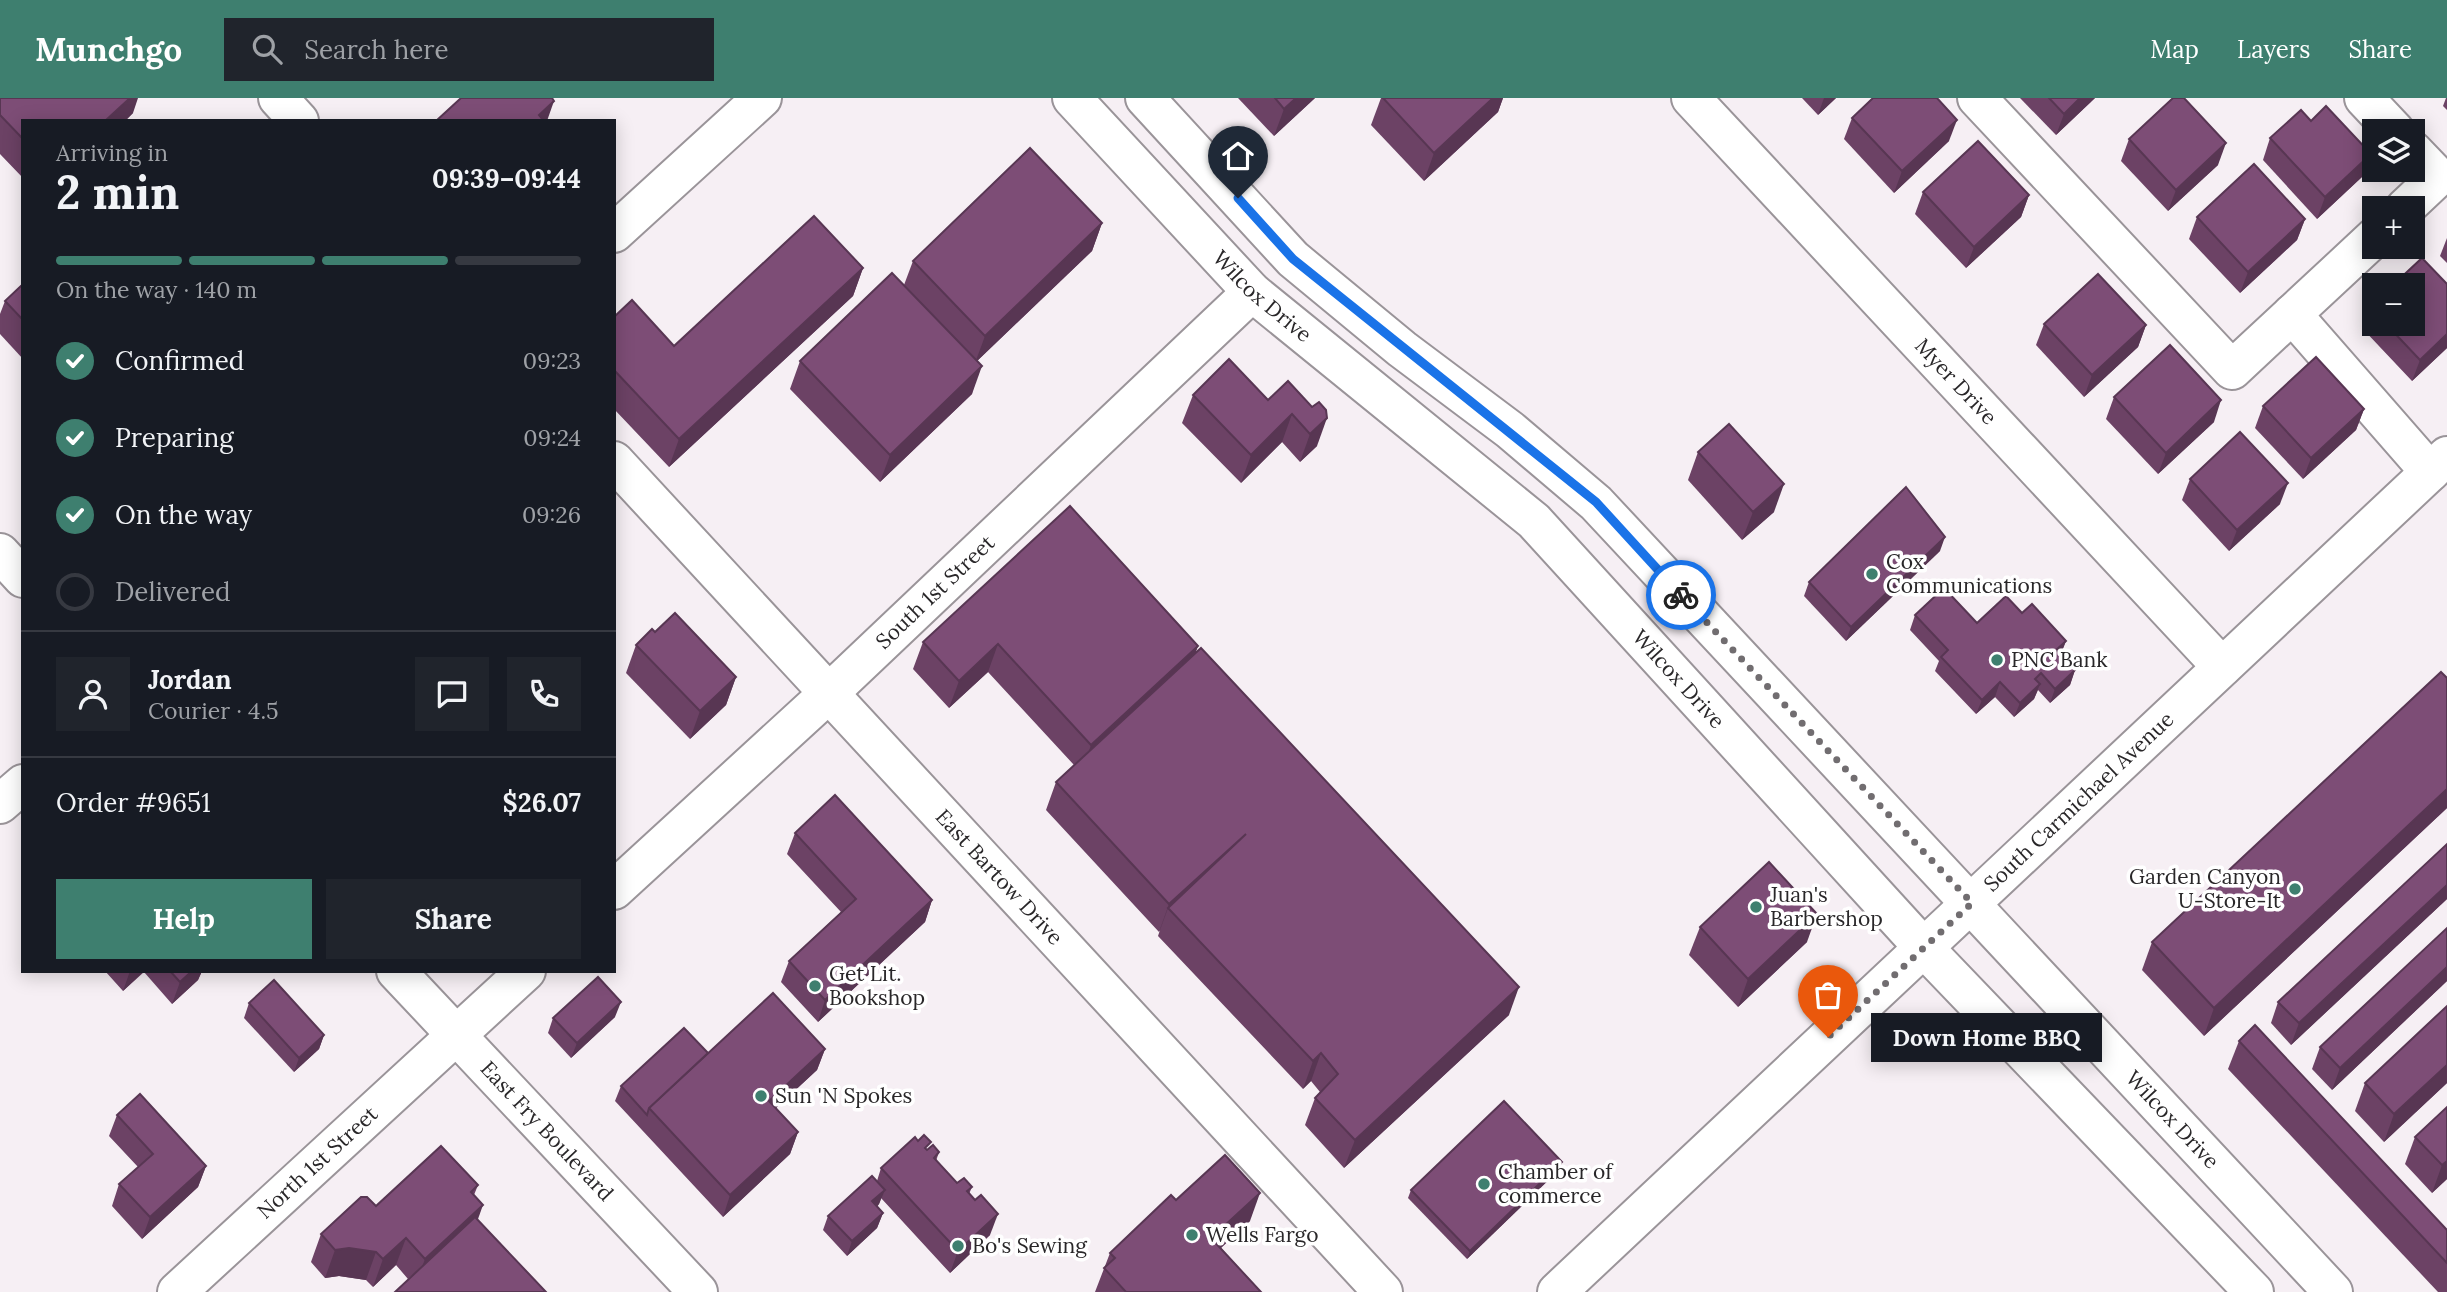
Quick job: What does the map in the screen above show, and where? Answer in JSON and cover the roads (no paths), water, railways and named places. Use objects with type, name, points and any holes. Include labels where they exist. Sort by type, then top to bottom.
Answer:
[{"type":"street","points":[[278,98],[297,119]]},
{"type":"street","points":[[616,231],[762,98]]},
{"type":"street","name":"Wilcox Drive","points":[[1072,98],[1252,292],[1534,521],[1923,947],[2253,1292]]},
{"type":"street","name":"Wilcox Drive","points":[[1145,98],[1293,259],[1596,502],[2333,1292]]},
{"type":"street","name":"Myer Drive","points":[[1690,98],[2222,667]]},
{"type":"street","points":[[1977,98],[2232,370],[2362,249]]},
{"type":"street","points":[[2364,98],[2384,119]]},
{"type":"street","points":[[2418,196],[2438,177],[2425,163]]},
{"type":"street","name":"South 1st Street","points":[[616,888],[828,693],[1252,292]]},
{"type":"street","points":[[2291,314],[2442,461]]},
{"type":"street","name":"South Carmichael Avenue","points":[[1557,1292],[2442,461]]},
{"type":"street","name":"East Bartow Drive","points":[[616,463],[1383,1292]]},
{"type":"street","points":[[0,553],[21,576]]},
{"type":"street","points":[[0,804],[21,786]]},
{"type":"street","name":"East Fry Boulevard","points":[[398,973],[698,1292]]},
{"type":"street","points":[[457,1035],[524,973]]},
{"type":"street","name":"North 1st Street","points":[[177,1292],[457,1035]]},
{"type":"place","name":"Cox Communications","points":[[1872,574]]},
{"type":"place","name":"PNC Bank","points":[[1997,660]]},
{"type":"place","name":"Garden Canyon U-Store-It","points":[[2295,889]]},
{"type":"place","name":"Juan's Barbershop","points":[[1756,907]]},
{"type":"place","name":"Get Lit. Bookshop","points":[[815,986]]},
{"type":"place","name":"Down Home BBQ","points":[[1828,1037]]},
{"type":"place","name":"Sun 'N Spokes","points":[[761,1096]]},
{"type":"place","name":"Chamber of commerce","points":[[1484,1184]]},
{"type":"place","name":"Wells Fargo","points":[[1192,1235]]},
{"type":"place","name":"Bo's Sewing","points":[[958,1246]]}]
